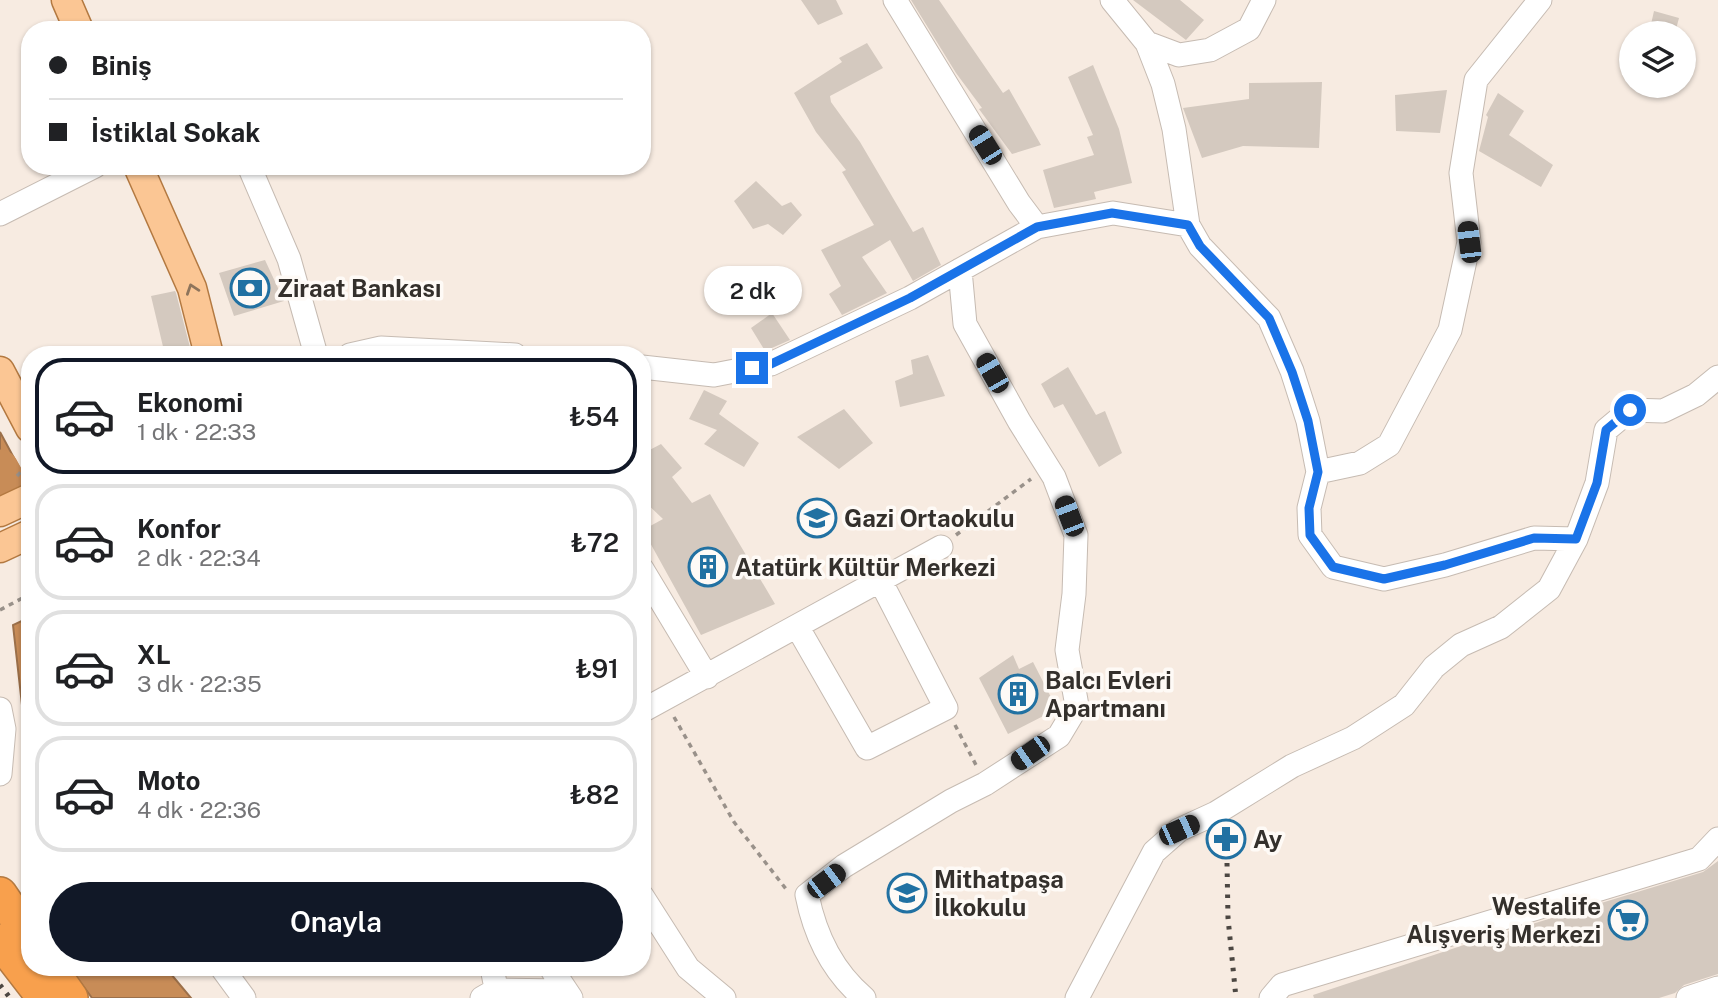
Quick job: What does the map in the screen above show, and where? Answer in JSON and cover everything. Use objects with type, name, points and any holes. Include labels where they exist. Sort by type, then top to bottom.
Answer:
[{"type":"highway","points":[[0,894],[21,925]]},
{"type":"highway","points":[[0,941],[21,968]]},
{"type":"highway","points":[[27,976],[44,998]]},
{"type":"highway","points":[[56,976],[71,998]]},
{"type":"main road","points":[[66,0],[75,21]]},
{"type":"main road","points":[[142,175],[192,288],[207,346]]},
{"type":"main road","points":[[0,371],[21,411]]},
{"type":"main road","points":[[0,512],[21,489]]},
{"type":"main road","points":[[0,548],[21,538]]},
{"type":"street","points":[[895,0],[1019,203],[1037,227]]},
{"type":"street","points":[[1112,0],[1147,43],[1163,84],[1174,130],[1188,225],[1200,246],[1269,318],[1292,372],[1304,409],[1318,472],[1309,508],[1310,535],[1333,567],[1384,579],[1445,565],[1534,538],[1576,539]]},
{"type":"street","points":[[1147,43],[1179,55],[1210,50],[1249,29],[1264,0]]},
{"type":"street","points":[[1318,472],[1360,463],[1389,445],[1450,330],[1469,242],[1461,173],[1476,80],[1540,0]]},
{"type":"street","points":[[0,214],[77,175]]},
{"type":"street","points":[[253,175],[289,259],[313,346]]},
{"type":"street","points":[[651,368],[714,375],[771,364],[910,298],[1037,227],[1112,213],[1188,225]]},
{"type":"street","points":[[864,998],[853,989],[827,954],[813,927],[807,895],[844,866],[951,801],[985,784],[1059,736],[1077,706],[1067,650],[1074,594],[1076,535],[1054,477],[965,324],[960,270]]},
{"type":"street","points":[[1077,998],[1154,852],[1179,830],[1216,813],[1292,766],[1353,738],[1404,705],[1434,667],[1461,645],[1501,627],[1549,589],[1576,539],[1597,483],[1606,430],[1630,410],[1662,411],[1696,395],[1718,377]]},
{"type":"street","points":[[651,706],[941,547]]},
{"type":"street","points":[[798,628],[867,748],[946,708],[881,582]]},
{"type":"street","points":[[651,584],[707,677]]},
{"type":"street","points":[[0,709],[4,729],[0,774]]},
{"type":"street","points":[[1271,998],[1282,985],[1699,859],[1718,839]]},
{"type":"street","points":[[651,910],[688,968],[723,998]]},
{"type":"street","points":[[228,976],[244,998]]},
{"type":"street","points":[[492,989],[556,994],[553,976]]},
{"type":"street","points":[[1688,998],[1718,988]]},
{"type":"path","points":[[941,547],[1047,467]]},
{"type":"path","points":[[0,610],[21,599]]},
{"type":"path","points":[[664,700],[734,822],[791,894],[807,895]]},
{"type":"path","points":[[946,708],[985,784]]},
{"type":"shaded area","points":[[0,432],[20,469],[0,480]]},
{"type":"shaded area","points":[[21,621],[21,696],[13,625]]},
{"type":"shaded area","points":[[76,976],[173,976],[191,998],[92,998]]},
{"type":"building","points":[[801,0],[836,0],[843,14],[818,25]]},
{"type":"building","points":[[911,0],[939,0],[1003,93],[1009,89],[1041,145],[1012,154],[979,109],[982,108],[956,73]]},
{"type":"building","points":[[1133,0],[1180,0],[1204,20],[1186,40]]},
{"type":"building","points":[[1654,11],[1679,18],[1678,21],[1652,21]]},
{"type":"building","points":[[867,43],[883,68],[830,96],[831,102],[860,142],[913,232],[923,227],[941,265],[913,281],[890,240],[862,257],[887,293],[842,315],[829,294],[841,286],[821,250],[874,225],[842,172],[846,170],[816,132],[794,93],[842,62],[839,58]]},
{"type":"building","points":[[1093,65],[1119,129],[1132,183],[1094,192],[1096,199],[1054,208],[1043,170],[1094,155],[1087,137],[1093,135],[1068,77]]},
{"type":"building","points":[[1322,82],[1319,148],[1243,146],[1202,158],[1183,108],[1249,99],[1249,83]]},
{"type":"building","points":[[1447,90],[1440,133],[1396,131],[1395,95]]},
{"type":"building","points":[[1498,93],[1524,111],[1509,135],[1553,165],[1541,187],[1479,151],[1488,117],[1486,115]]},
{"type":"building","points":[[756,181],[782,206],[791,202],[802,215],[783,235],[768,224],[753,229],[734,201]]},
{"type":"building","points":[[265,260],[284,301],[234,316],[219,273]]},
{"type":"building","points":[[175,291],[190,346],[163,346],[151,296]]},
{"type":"building","points":[[772,313],[790,340],[765,351],[751,328]]},
{"type":"building","points":[[928,355],[945,396],[900,407],[895,381],[913,374],[911,360]]},
{"type":"building","points":[[1068,367],[1096,415],[1105,411],[1122,453],[1099,467],[1063,404],[1054,408],[1041,384]]},
{"type":"building","points":[[704,390],[727,401],[719,414],[759,443],[744,467],[704,444],[717,430],[689,419]]},
{"type":"building","points":[[844,409],[873,443],[839,469],[797,437]]},
{"type":"building","name":"Atatürk Kültür Merkezi","points":[[661,444],[682,468],[672,477],[692,503],[710,494],[775,604],[701,635],[651,544],[651,526],[663,519],[651,508],[651,449]]},
{"type":"building","name":"Balcı Evleri Apartmanı","points":[[1013,655],[1019,669],[1033,662],[1057,709],[1008,734],[979,678]]},
{"type":"building","name":"Westalife Alışveriş Merkezi","points":[[1718,861],[1718,974],[1684,985],[1675,993],[1659,998],[1314,998],[1313,995],[1470,943],[1703,872]]},
{"type":"waterway","points":[[0,468],[9,484]]},
{"type":"railway","points":[[1227,863],[1228,918],[1236,998]]},
{"type":"railway","points":[[0,985],[10,998]]},
{"type":"place","name":"Ziraat Bankası","points":[[250,288]]},
{"type":"place","name":"Gazi Ortaokulu","points":[[817,518]]},
{"type":"place","name":"Atatürk Kültür Merkezi","points":[[708,567]]},
{"type":"place","name":"Balcı Evleri Apartmanı","points":[[1018,694]]},
{"type":"place","name":"Ay","points":[[1226,839]]},
{"type":"place","name":"Mithatpaşa İlkokulu","points":[[907,893]]},
{"type":"place","name":"Westalife Alışveriş Merkezi","points":[[1628,920]]},
{"type":"route","points":[[752,368],[771,364],[910,298],[1037,227],[1112,213],[1188,225],[1200,246],[1269,318],[1292,372],[1308,421],[1318,472],[1309,508],[1310,535],[1333,567],[1384,579],[1445,565],[1534,538],[1576,539],[1597,483],[1606,430],[1630,410]]}]
